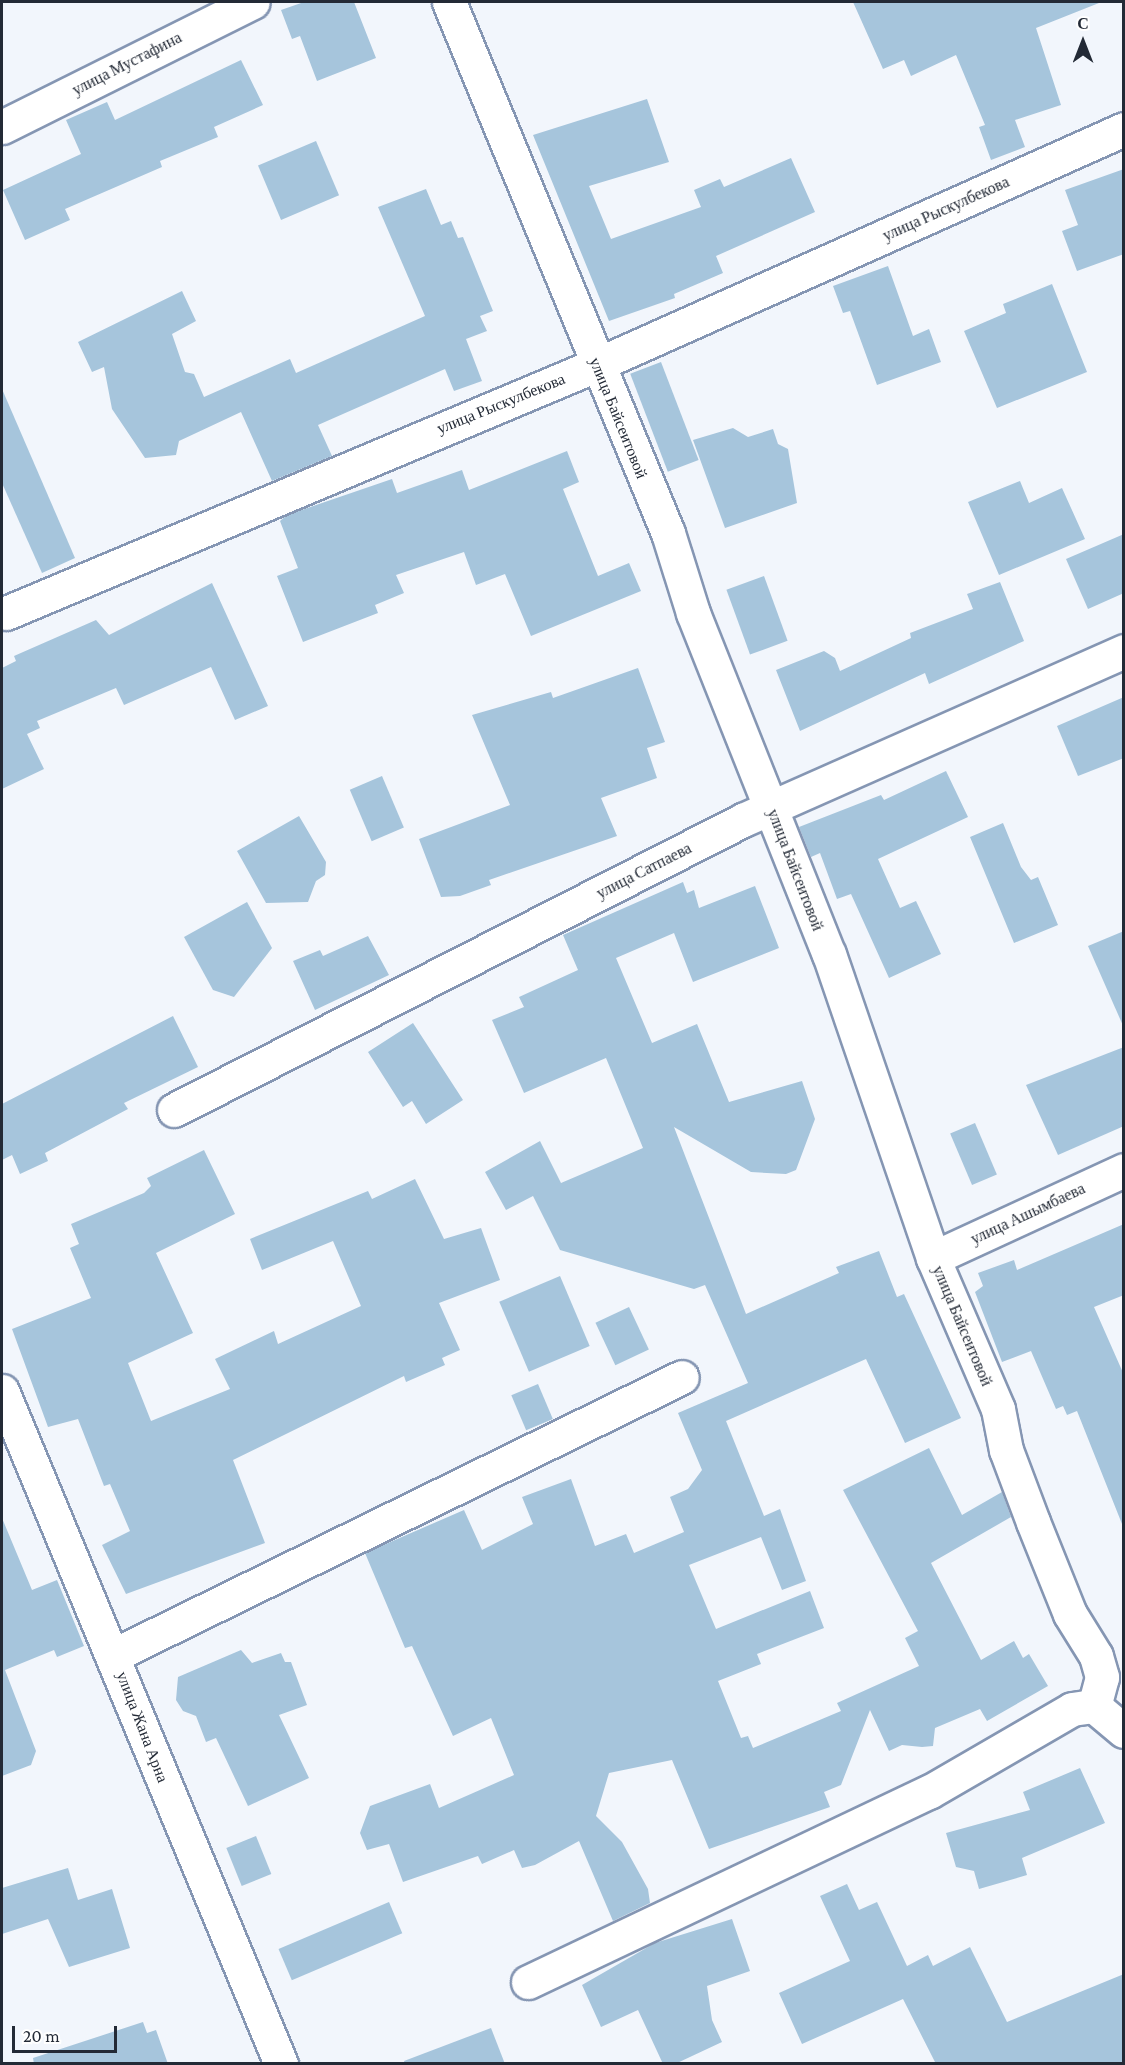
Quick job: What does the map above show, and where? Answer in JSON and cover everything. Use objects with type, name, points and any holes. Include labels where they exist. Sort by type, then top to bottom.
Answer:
[{"type":"street","name":"улица Мустафина","points":[[2,127],[253,2]]},
{"type":"street","name":"улица Байсеитовой","points":[[449,2],[596,365],[668,533],[693,613],[771,807],[888,1118],[933,1258],[998,1409],[1033,1522],[1071,1614],[1096,1656],[1102,1677],[1094,1706]]},
{"type":"street","name":"улица Рыскулбекова","points":[[6,613],[596,365],[1124,129]]},
{"type":"street","name":"улица Сатпаева","points":[[174,1110],[771,807],[1124,651]]},
{"type":"street","name":"улица Ашымбаева","points":[[933,1258],[1124,1170]]},
{"type":"street","points":[[114,1655],[682,1377]]},
{"type":"street","name":"улица Жана Арна","points":[[2,1391],[114,1655],[281,2064]]},
{"type":"street","points":[[528,1982],[929,1792],[1072,1709],[1094,1706],[1124,1731]]},
{"type":"building","points":[[304,2],[354,2],[376,58],[317,81],[300,36],[292,39],[281,10]]},
{"type":"building","points":[[853,2],[1099,3],[1036,28],[1061,105],[1015,120],[1025,147],[991,160],[979,127],[985,125],[956,55],[911,76],[904,60],[883,69]]},
{"type":"building","points":[[241,60],[263,105],[214,127],[218,137],[160,161],[162,167],[65,209],[70,220],[25,240],[3,190],[81,154],[66,120],[107,102],[115,120]]},
{"type":"building","points":[[647,99],[669,162],[589,186],[611,239],[701,207],[694,190],[720,179],[724,187],[791,158],[815,212],[716,256],[723,273],[674,294],[675,298],[609,321],[533,135]]},
{"type":"building","points":[[316,141],[339,195],[281,220],[258,166]]},
{"type":"building","points":[[1124,169],[1124,254],[1077,271],[1062,231],[1078,225],[1065,190]]},
{"type":"building","points":[[426,189],[441,225],[451,221],[458,238],[463,237],[493,311],[480,316],[487,331],[466,339],[482,381],[454,391],[445,369],[318,425],[332,456],[272,481],[241,412],[179,441],[176,455],[145,458],[112,409],[104,367],[92,372],[78,342],[182,291],[196,321],[172,334],[185,372],[194,374],[204,397],[290,359],[296,373],[425,316],[378,207]]},
{"type":"building","points":[[888,266],[913,336],[929,329],[941,362],[877,385],[850,311],[843,313],[833,286]]},
{"type":"building","points":[[1052,284],[1087,372],[997,408],[964,331],[1006,313],[1003,304]]},
{"type":"building","points":[[661,362],[699,460],[668,472],[630,374]]},
{"type":"building","points":[[2,389],[75,558],[42,573],[2,483]]},
{"type":"building","points":[[733,428],[748,437],[773,429],[778,444],[788,449],[797,503],[725,528],[693,440]]},
{"type":"building","points":[[567,451],[579,482],[563,489],[598,576],[629,563],[641,591],[531,636],[505,574],[476,585],[464,552],[396,575],[404,593],[375,605],[378,613],[303,642],[277,576],[298,568],[280,521],[287,515],[392,479],[397,493],[462,470],[469,490]]},
{"type":"building","points":[[1020,481],[1029,503],[1062,488],[1085,539],[999,575],[968,502]]},
{"type":"building","points":[[1124,534],[1124,593],[1088,609],[1066,559]]},
{"type":"building","points":[[764,576],[788,641],[750,655],[726,590]]},
{"type":"building","points":[[1000,582],[1024,641],[929,684],[925,673],[800,731],[776,670],[824,651],[835,658],[840,671],[911,638],[910,633],[973,609],[967,594]]},
{"type":"building","points":[[212,583],[268,706],[235,720],[211,667],[124,705],[116,688],[37,721],[40,728],[27,734],[44,769],[2,789],[2,668],[16,661],[14,656],[96,620],[109,635]]},
{"type":"building","points":[[638,668],[665,742],[647,748],[657,778],[601,798],[617,836],[489,880],[491,885],[460,896],[441,897],[419,839],[510,805],[472,715],[551,692],[553,698]]},
{"type":"building","points":[[1124,697],[1124,758],[1078,776],[1057,726]]},
{"type":"building","points":[[946,771],[968,817],[878,859],[900,908],[916,901],[941,954],[889,978],[851,894],[837,899],[820,853],[811,857],[799,827],[881,795],[884,800]]},
{"type":"building","points":[[382,776],[404,828],[372,841],[350,790]]},
{"type":"building","points":[[299,816],[326,862],[325,875],[316,881],[308,902],[266,903],[237,851]]},
{"type":"building","points":[[1003,823],[1021,867],[1031,880],[1038,877],[1058,925],[1014,943],[970,837]]},
{"type":"building","points":[[683,882],[687,893],[694,890],[699,908],[755,886],[779,948],[693,982],[674,933],[616,958],[652,1043],[697,1024],[729,1102],[802,1081],[815,1119],[796,1170],[786,1174],[751,1172],[674,1127],[746,1314],[839,1273],[836,1267],[879,1251],[897,1297],[904,1294],[961,1418],[905,1443],[866,1359],[726,1421],[764,1516],[780,1509],[806,1581],[782,1590],[761,1537],[689,1565],[716,1629],[810,1591],[824,1628],[757,1654],[761,1664],[718,1681],[741,1738],[748,1736],[753,1748],[841,1711],[837,1703],[919,1666],[905,1638],[918,1631],[843,1490],[929,1448],[962,1515],[1002,1492],[1011,1517],[931,1563],[981,1660],[1014,1641],[1023,1658],[1029,1654],[1048,1686],[987,1721],[980,1709],[935,1728],[933,1746],[902,1745],[889,1751],[870,1710],[841,1785],[824,1792],[830,1807],[709,1849],[672,1760],[609,1773],[596,1816],[622,1842],[648,1889],[650,1903],[613,1921],[579,1841],[535,1865],[522,1868],[514,1850],[482,1864],[478,1856],[403,1882],[389,1844],[367,1850],[360,1833],[370,1806],[430,1784],[439,1808],[514,1775],[491,1718],[453,1736],[412,1646],[405,1648],[365,1553],[464,1510],[482,1550],[533,1524],[522,1497],[571,1479],[595,1546],[626,1534],[634,1553],[684,1532],[670,1497],[688,1489],[702,1470],[678,1413],[748,1383],[705,1285],[694,1289],[560,1250],[533,1196],[506,1210],[485,1172],[540,1141],[561,1183],[643,1148],[606,1058],[524,1093],[492,1020],[524,1007],[519,997],[578,970],[563,935]]},
{"type":"building","points":[[247,902],[272,948],[234,997],[213,990],[184,937]]},
{"type":"building","points":[[1124,931],[1124,1028],[1088,946]]},
{"type":"building","points":[[368,936],[389,975],[315,1010],[293,961],[320,950],[323,956]]},
{"type":"building","points":[[173,1016],[198,1067],[124,1103],[128,1109],[45,1153],[48,1161],[20,1174],[12,1155],[2,1160],[2,1104]]},
{"type":"building","points":[[413,1023],[463,1100],[426,1124],[412,1101],[403,1107],[368,1052]]},
{"type":"building","points":[[1124,1047],[1124,1126],[1058,1155],[1026,1085]]},
{"type":"building","points":[[975,1123],[997,1175],[972,1185],[950,1134]]},
{"type":"building","points":[[204,1150],[235,1214],[156,1253],[193,1333],[128,1363],[151,1421],[230,1389],[215,1359],[274,1331],[278,1344],[361,1306],[333,1241],[262,1270],[250,1239],[368,1191],[372,1199],[415,1179],[444,1239],[481,1228],[500,1280],[439,1303],[460,1350],[442,1358],[445,1365],[406,1382],[404,1376],[233,1460],[265,1543],[126,1594],[102,1545],[130,1531],[110,1484],[104,1486],[78,1419],[48,1427],[12,1329],[91,1298],[70,1248],[79,1244],[71,1224],[144,1193],[151,1186],[147,1178]]},
{"type":"building","points":[[1124,1224],[1124,1295],[1094,1307],[1124,1375],[1122,1524],[1077,1411],[1067,1415],[1063,1406],[1056,1409],[1031,1351],[1002,1362],[975,1292],[983,1286],[978,1273],[1014,1260],[1017,1270]]},
{"type":"building","points":[[560,1276],[590,1346],[529,1372],[499,1302]]},
{"type":"building","points":[[629,1307],[649,1350],[615,1365],[595,1323]]},
{"type":"building","points":[[538,1384],[553,1419],[526,1430],[511,1395]]},
{"type":"building","points":[[2,1518],[32,1590],[57,1580],[84,1646],[57,1657],[54,1650],[5,1670],[36,1751],[31,1765],[2,1776]]},
{"type":"building","points":[[241,1650],[252,1663],[281,1653],[285,1662],[291,1662],[307,1705],[279,1715],[309,1778],[248,1806],[216,1738],[206,1742],[196,1716],[183,1711],[176,1700],[178,1677]]},
{"type":"building","points":[[1080,1768],[1105,1823],[1022,1858],[1027,1875],[979,1889],[974,1871],[956,1867],[946,1833],[1030,1810],[1023,1792]]},
{"type":"building","points":[[256,1836],[271,1874],[242,1886],[226,1848]]},
{"type":"building","points":[[68,1868],[78,1900],[112,1889],[130,1948],[69,1967],[48,1919],[2,1934],[2,1888]]},
{"type":"building","points":[[847,1884],[859,1910],[877,1902],[907,1966],[928,1955],[933,1966],[970,1947],[1007,2022],[1124,1974],[1124,2064],[936,2064],[903,1999],[802,2044],[779,1993],[850,1961],[820,1896]]},
{"type":"building","points":[[389,1902],[402,1933],[292,1980],[279,1949]]},
{"type":"building","points":[[732,1919],[750,1971],[707,1986],[712,2020],[722,2042],[675,2064],[663,2064],[638,2010],[601,2027],[582,1985],[655,1943]]},
{"type":"building","points":[[143,2022],[147,2033],[156,2030],[168,2064],[34,2064],[33,2058]]},
{"type":"building","points":[[491,2028],[505,2064],[405,2064],[404,2061]]}]
